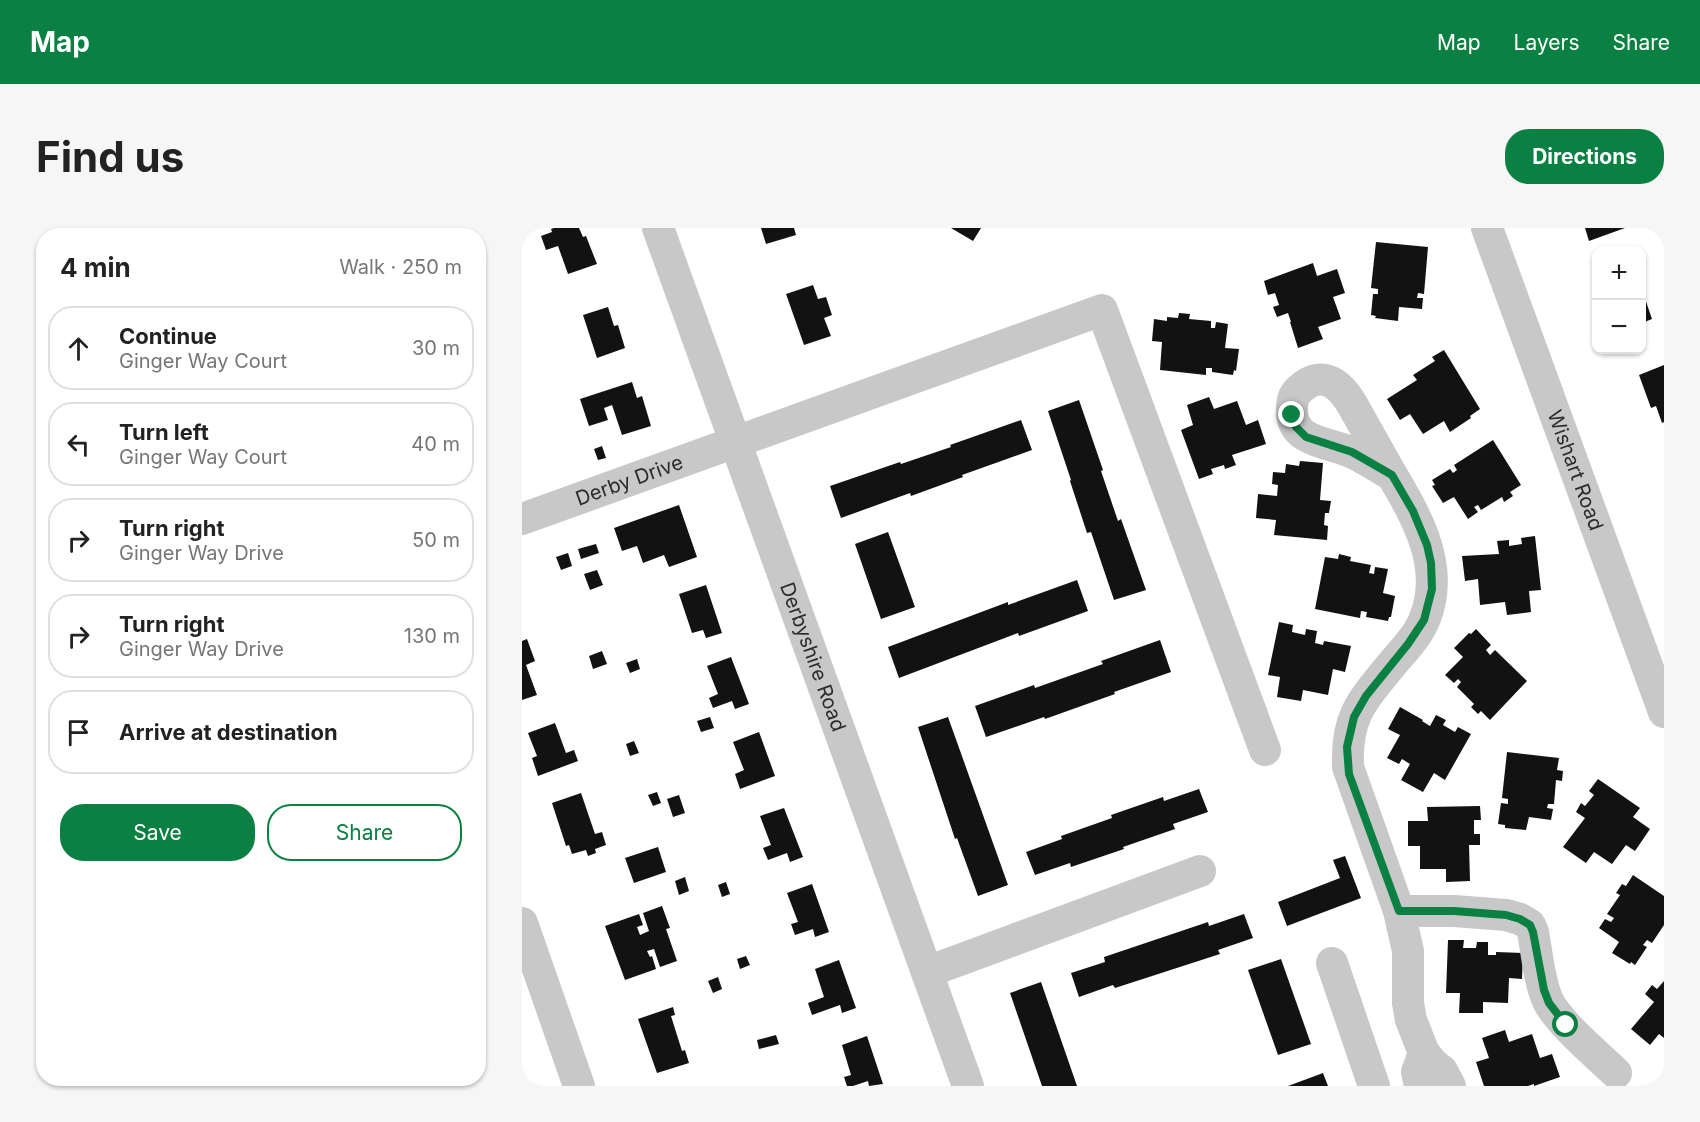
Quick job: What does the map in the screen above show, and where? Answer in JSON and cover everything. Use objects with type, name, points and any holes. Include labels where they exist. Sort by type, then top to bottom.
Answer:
[{"type":"street","name":"Derbyshire Road","points":[[658,228],[968,1086]]},
{"type":"street","name":"Wishart Road","points":[[1488,228],[1664,712]]},
{"type":"street","name":"Derby Drive","points":[[522,519],[1102,310],[1265,750]]},
{"type":"street","points":[[1392,475],[1413,511],[1427,545],[1431,563],[1430,597],[1424,620],[1408,644],[1366,696],[1354,717],[1347,747],[1349,774],[1399,911],[1408,951],[1408,1003],[1412,1020],[1424,1053],[1442,1071],[1450,1086]]},
{"type":"street","points":[[927,972],[1200,871]]},
{"type":"street","points":[[1399,911],[1454,911],[1506,915],[1530,925],[1549,1003],[1566,1025],[1616,1073]]},
{"type":"street","points":[[522,923],[579,1086]]},
{"type":"street","points":[[1332,963],[1374,1086]]},
{"type":"street","points":[[1420,1086],[1417,1072],[1424,1053]]},
{"type":"building","points":[[579,228],[583,237],[586,236],[597,264],[568,274],[558,246],[546,250],[541,236],[552,232],[551,229]]},
{"type":"building","points":[[761,228],[794,228],[796,235],[766,244]]},
{"type":"building","points":[[951,228],[981,228],[973,241]]},
{"type":"building","points":[[1585,228],[1625,228],[1589,241]]},
{"type":"building","points":[[1376,242],[1428,247],[1424,294],[1418,293],[1417,298],[1423,298],[1422,309],[1399,307],[1398,321],[1375,318],[1376,316],[1371,315],[1373,294],[1378,294],[1378,289],[1371,288]]},
{"type":"building","points":[[1313,263],[1317,276],[1337,269],[1345,293],[1333,297],[1341,319],[1318,327],[1323,339],[1298,348],[1288,313],[1277,317],[1273,307],[1279,305],[1275,293],[1268,295],[1264,281]]},
{"type":"building","points":[[813,285],[818,299],[826,297],[832,315],[824,318],[831,336],[804,345],[786,294]]},
{"type":"building","points":[[1646,302],[1652,319],[1646,321]]},
{"type":"building","points":[[608,307],[614,326],[618,325],[625,348],[597,358],[583,315]]},
{"type":"building","points":[[1179,313],[1190,314],[1189,319],[1211,321],[1211,328],[1215,328],[1216,322],[1228,324],[1225,348],[1239,349],[1236,371],[1234,370],[1233,375],[1212,372],[1212,368],[1206,368],[1206,375],[1160,370],[1162,342],[1152,341],[1154,319],[1167,321],[1167,317],[1178,318]]},
{"type":"building","points":[[1444,350],[1480,409],[1450,432],[1444,421],[1423,434],[1410,414],[1400,420],[1387,399],[1417,380],[1413,375],[1435,361],[1432,357]]},
{"type":"building","points":[[1664,365],[1664,422],[1662,423],[1656,406],[1651,408],[1639,375]]},
{"type":"building","points":[[632,382],[637,398],[642,396],[651,426],[622,435],[612,405],[604,408],[608,420],[589,426],[580,399]]},
{"type":"building","points":[[1209,397],[1214,409],[1237,401],[1246,425],[1258,420],[1266,444],[1232,455],[1236,465],[1225,469],[1224,465],[1211,469],[1213,474],[1199,479],[1181,430],[1193,425],[1187,405]]},
{"type":"building","points":[[1079,400],[1118,521],[1121,519],[1146,590],[1114,600],[1091,532],[1087,533],[1048,411]]},
{"type":"building","points":[[1021,420],[1032,450],[911,496],[910,493],[841,518],[830,486],[951,447],[950,445]]},
{"type":"building","points":[[1493,440],[1521,485],[1510,492],[1513,496],[1504,502],[1502,497],[1481,510],[1478,505],[1474,507],[1478,512],[1468,519],[1454,497],[1443,503],[1432,486],[1435,485],[1432,480],[1450,469],[1453,473],[1457,470],[1454,465]]},
{"type":"building","points":[[602,446],[606,458],[598,460],[594,449]]},
{"type":"building","points":[[1300,461],[1323,463],[1320,500],[1331,501],[1329,513],[1325,513],[1324,525],[1328,526],[1327,540],[1274,535],[1276,520],[1256,518],[1258,494],[1277,496],[1278,485],[1272,484],[1273,472],[1285,473],[1286,464],[1299,466]]},
{"type":"building","points":[[679,505],[697,557],[669,567],[664,555],[643,563],[637,546],[622,551],[614,528]]},
{"type":"building","points":[[888,532],[915,607],[881,619],[855,544]]},
{"type":"building","points":[[1535,536],[1541,590],[1529,591],[1531,612],[1507,615],[1505,602],[1480,605],[1478,579],[1465,581],[1462,556],[1499,554],[1497,541],[1509,540],[1509,546],[1522,544],[1521,538]]},
{"type":"building","points":[[596,544],[599,553],[581,559],[578,549]]},
{"type":"building","points":[[568,553],[572,566],[561,570],[556,557]]},
{"type":"building","points":[[1339,554],[1351,557],[1350,561],[1371,565],[1369,573],[1374,574],[1375,567],[1388,569],[1383,593],[1395,596],[1391,617],[1388,621],[1366,617],[1367,612],[1361,611],[1360,618],[1315,609],[1325,557],[1338,559]]},
{"type":"building","points":[[597,570],[603,585],[590,590],[584,574]]},
{"type":"building","points":[[1077,580],[1088,611],[1019,636],[1018,633],[899,678],[888,647],[1008,602],[1008,605]]},
{"type":"building","points":[[706,585],[722,633],[706,638],[703,630],[692,633],[679,594]]},
{"type":"building","points":[[1279,622],[1293,625],[1292,632],[1305,635],[1306,629],[1317,631],[1315,643],[1323,645],[1324,641],[1351,646],[1345,672],[1333,669],[1328,695],[1303,690],[1301,701],[1277,697],[1280,677],[1268,675]]},
{"type":"building","points":[[1476,629],[1491,645],[1486,650],[1490,655],[1495,650],[1527,681],[1490,720],[1481,711],[1478,714],[1471,707],[1474,704],[1457,687],[1461,682],[1458,679],[1454,683],[1445,675],[1463,657],[1454,648]]},
{"type":"building","points":[[527,639],[535,661],[526,665],[537,695],[522,700],[522,641]]},
{"type":"building","points":[[1160,640],[1171,672],[1045,719],[1044,717],[986,737],[975,706],[1103,664],[1101,661]]},
{"type":"building","points":[[602,651],[607,664],[593,669],[589,656]]},
{"type":"building","points":[[731,657],[749,704],[735,709],[732,701],[713,708],[709,698],[718,694],[707,666]]},
{"type":"building","points":[[637,659],[640,669],[630,673],[626,663]]},
{"type":"building","points":[[1400,707],[1430,726],[1436,715],[1446,720],[1443,725],[1455,732],[1458,727],[1471,734],[1445,780],[1434,773],[1423,792],[1401,780],[1410,764],[1402,759],[1399,764],[1387,758],[1400,735],[1388,729]]},
{"type":"building","points":[[710,717],[714,728],[701,732],[697,721]]},
{"type":"building","points":[[948,717],[1008,885],[978,896],[957,838],[955,839],[918,727]]},
{"type":"building","points":[[555,723],[566,753],[574,750],[578,761],[538,776],[532,758],[537,756],[528,733]]},
{"type":"building","points":[[759,732],[775,776],[740,789],[735,774],[744,770],[733,742]]},
{"type":"building","points":[[634,741],[639,753],[630,756],[626,744]]},
{"type":"building","points":[[1507,752],[1559,758],[1557,770],[1563,771],[1562,781],[1556,780],[1554,804],[1548,804],[1547,808],[1553,809],[1551,820],[1529,817],[1526,830],[1505,828],[1505,825],[1498,824],[1501,803],[1508,804],[1508,799],[1502,798]]},
{"type":"building","points":[[1598,779],[1640,808],[1633,817],[1650,829],[1635,851],[1626,845],[1612,864],[1594,852],[1586,863],[1563,847],[1585,818],[1576,812],[1581,803],[1585,806],[1594,795],[1589,791]]},
{"type":"building","points":[[1199,789],[1208,812],[1173,824],[1175,829],[1123,847],[1124,849],[1071,867],[1070,863],[1035,875],[1026,852],[1062,839],[1061,836],[1112,818],[1111,815],[1163,797],[1164,801]]},
{"type":"building","points":[[657,792],[661,803],[653,806],[648,795]]},
{"type":"building","points":[[581,793],[595,834],[602,832],[606,845],[595,849],[596,853],[588,856],[586,850],[572,854],[569,845],[566,846],[552,803]]},
{"type":"building","points":[[679,795],[685,813],[673,817],[667,799]]},
{"type":"building","points":[[1480,806],[1481,820],[1474,820],[1474,834],[1480,834],[1480,845],[1469,845],[1470,881],[1446,882],[1446,869],[1420,869],[1420,846],[1408,846],[1408,821],[1428,821],[1427,807]]},
{"type":"building","points":[[784,808],[803,857],[790,862],[787,853],[768,860],[763,848],[771,845],[760,816]]},
{"type":"building","points":[[658,847],[666,872],[634,883],[625,858]]},
{"type":"building","points":[[1345,856],[1361,898],[1287,926],[1278,902],[1340,878],[1333,860]]},
{"type":"building","points":[[1633,875],[1664,896],[1664,925],[1652,943],[1647,940],[1643,945],[1647,947],[1635,965],[1612,953],[1619,942],[1599,928],[1605,919],[1611,922],[1614,918],[1607,914],[1620,895],[1616,893],[1622,884],[1626,886]]},
{"type":"building","points":[[685,877],[689,891],[679,895],[675,881]]},
{"type":"building","points":[[726,882],[730,894],[722,897],[718,885]]},
{"type":"building","points":[[812,884],[829,932],[815,937],[813,929],[795,935],[791,924],[798,922],[787,893]]},
{"type":"building","points":[[662,906],[670,928],[666,929],[677,961],[660,967],[654,949],[647,951],[650,957],[652,956],[656,969],[625,980],[605,926],[639,914],[643,925],[637,927],[640,935],[649,931],[643,913]]},
{"type":"building","points":[[1244,914],[1253,938],[1218,950],[1220,954],[1115,988],[1113,985],[1079,997],[1071,973],[1105,962],[1104,957],[1208,922],[1209,926]]},
{"type":"building","points":[[1448,940],[1464,940],[1463,948],[1476,948],[1477,942],[1488,942],[1488,955],[1496,955],[1496,952],[1523,953],[1522,979],[1509,978],[1508,1003],[1483,1002],[1483,1013],[1459,1013],[1460,993],[1446,993]]},
{"type":"building","points":[[746,956],[750,965],[740,969],[737,959]]},
{"type":"building","points":[[1281,959],[1311,1044],[1278,1055],[1248,970]]},
{"type":"building","points":[[839,960],[856,1008],[842,1013],[840,1005],[812,1015],[808,1003],[824,997],[815,969]]},
{"type":"building","points":[[718,977],[722,989],[713,993],[708,981]]},
{"type":"building","points":[[1664,981],[1664,1038],[1659,1034],[1650,1045],[1631,1029],[1654,1002],[1645,994],[1652,985],[1657,989]]},
{"type":"building","points":[[1041,982],[1077,1086],[1042,1086],[1010,993]]},
{"type":"building","points":[[673,1007],[675,1015],[671,1016],[682,1051],[685,1050],[689,1063],[657,1073],[638,1019]]},
{"type":"building","points":[[1505,1030],[1509,1042],[1532,1034],[1540,1058],[1552,1054],[1560,1077],[1534,1086],[1534,1084],[1484,1086],[1476,1062],[1489,1058],[1482,1038]]},
{"type":"building","points":[[776,1035],[779,1044],[759,1049],[757,1040]]},
{"type":"building","points":[[867,1036],[883,1084],[869,1086],[868,1081],[847,1086],[844,1077],[851,1075],[842,1045]]},
{"type":"building","points":[[1323,1073],[1328,1086],[1288,1086]]},
{"type":"route","points":[[1292,415],[1296,427],[1306,437],[1352,452],[1392,475],[1413,511],[1427,545],[1431,563],[1432,589],[1424,620],[1408,644],[1366,696],[1354,717],[1347,747],[1349,774],[1399,911],[1454,911],[1506,915],[1530,925],[1544,990],[1549,1003],[1566,1025]]}]
